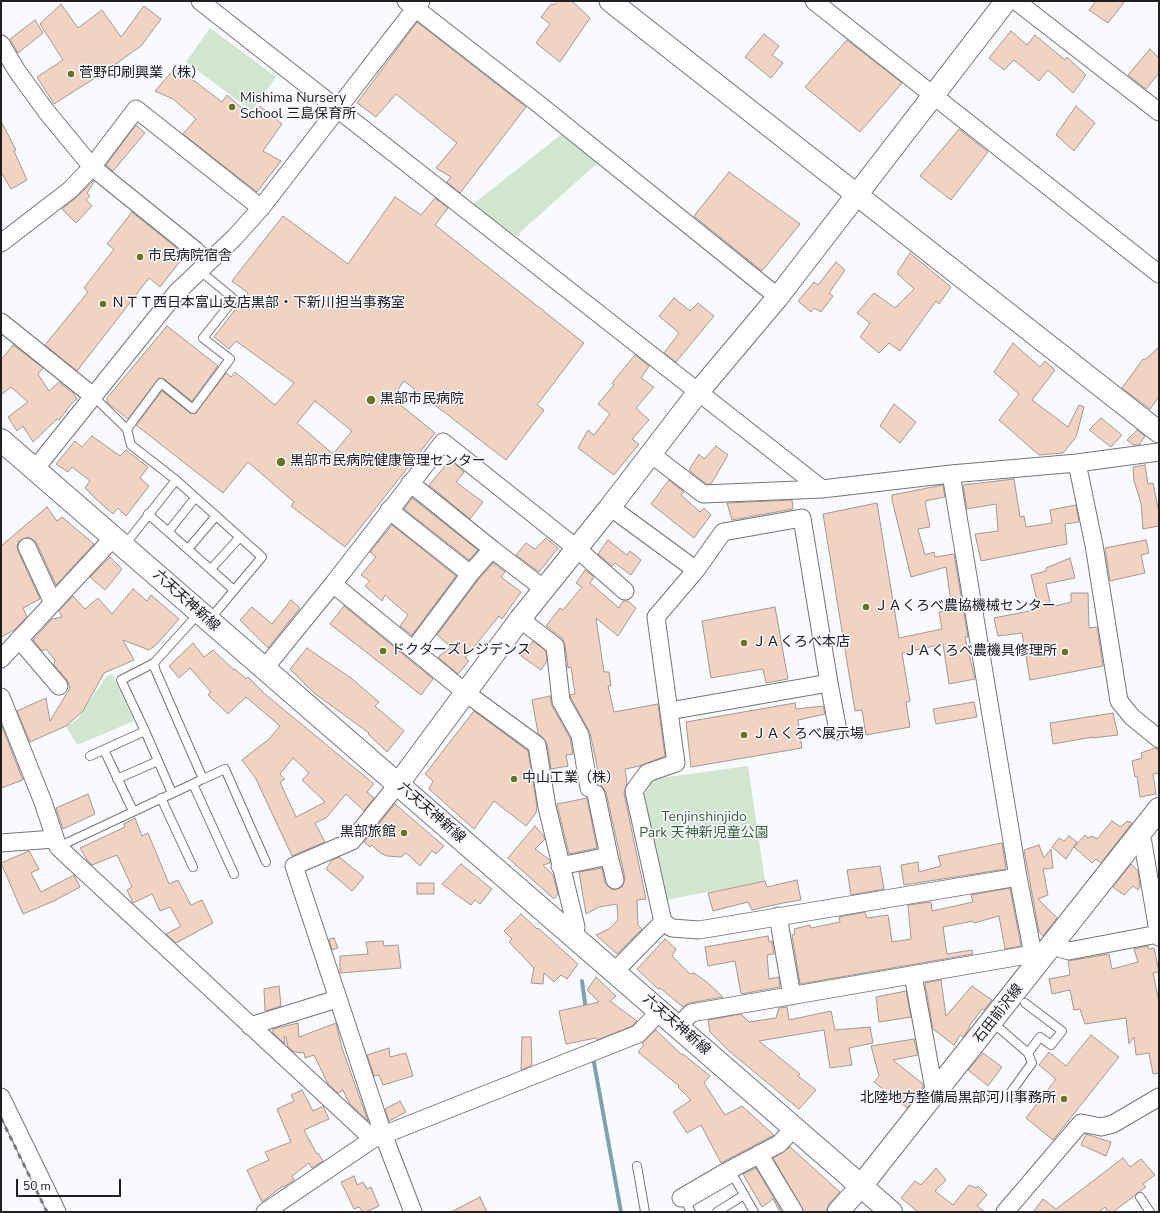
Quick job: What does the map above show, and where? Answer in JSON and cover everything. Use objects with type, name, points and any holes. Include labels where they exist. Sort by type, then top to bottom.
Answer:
[{"type":"main road","name":"六天天神新線","points":[[2,443],[35,469],[119,541],[572,938],[615,971],[861,1186]]},
{"type":"main road","name":"石田前沢線","points":[[861,1186],[992,1022],[1042,953],[1159,809]]},
{"type":"main road","points":[[861,1186],[891,1212]]},
{"type":"street","points":[[200,1],[699,391],[822,490]]},
{"type":"street","points":[[814,1],[1159,274]]},
{"type":"street","points":[[413,1212],[378,1137],[337,999],[294,866],[352,840],[398,784],[520,619],[610,507],[699,391],[778,297],[855,195],[1006,1]]},
{"type":"street","points":[[1016,1],[1159,112]]},
{"type":"street","points":[[613,2],[855,195],[1159,432]]},
{"type":"street","points":[[35,469],[176,293],[234,238],[261,208],[339,109],[414,3],[778,297]]},
{"type":"street","points":[[1,44],[17,71],[46,111],[92,166],[195,250],[203,266]]},
{"type":"street","points":[[1,243],[70,190],[92,166],[136,110],[261,208]]},
{"type":"street","points":[[1,322],[93,396]]},
{"type":"street","points":[[264,669],[333,584],[410,483],[444,442],[576,548],[625,591]]},
{"type":"street","points":[[651,454],[703,494],[822,490],[951,474],[1077,463],[1159,452]]},
{"type":"street","points":[[1077,463],[1094,545],[1119,701],[1132,717],[1159,740]]},
{"type":"street","points":[[951,474],[1018,877],[1042,953]]},
{"type":"street","points":[[410,483],[544,589]]},
{"type":"street","points":[[610,507],[696,570]]},
{"type":"street","points":[[389,510],[470,574]]},
{"type":"street","points":[[838,731],[802,518],[723,532],[696,570],[656,616],[676,763],[647,774],[634,791],[663,922],[672,928],[699,930],[1018,877]]},
{"type":"street","points":[[1,659],[53,603],[119,541]]},
{"type":"street","points":[[27,547],[53,603]]},
{"type":"street","points":[[414,649],[470,574],[492,549]]},
{"type":"street","points":[[333,584],[466,693],[537,745],[547,807],[560,866],[576,927],[572,938]]},
{"type":"street","points":[[520,619],[555,646],[561,700],[580,735],[592,791],[615,880]]},
{"type":"street","points":[[19,640],[59,686]]},
{"type":"street","points":[[669,711],[830,683]]},
{"type":"street","points":[[1,697],[6,722],[43,802],[56,843],[250,1026],[378,1137]]},
{"type":"street","points":[[1140,834],[1143,843],[1159,937]]},
{"type":"street","points":[[1,843],[56,843]]},
{"type":"street","points":[[560,866],[609,856]]},
{"type":"street","points":[[778,916],[792,996]]},
{"type":"street","points":[[615,971],[663,922]]},
{"type":"street","points":[[678,1027],[691,1013],[1042,953],[1069,951],[1158,934]]},
{"type":"street","points":[[913,975],[935,1095]]},
{"type":"street","points":[[250,1026],[337,999]]},
{"type":"street","points":[[266,1212],[378,1137],[638,1034],[660,1011]]},
{"type":"street","points":[[1,1097],[56,1212]]},
{"type":"street","points":[[1005,1212],[1081,1123],[1101,1128],[1113,1124],[1159,1097]]},
{"type":"street","points":[[681,1198],[722,1174],[779,1144],[794,1128]]},
{"type":"street","points":[[759,1154],[794,1212]]},
{"type":"street","points":[[838,1212],[861,1186]]},
{"type":"lane","points":[[127,429],[160,383],[193,409],[230,359],[203,338],[234,299],[203,266]]},
{"type":"lane","points":[[93,396],[127,429],[131,445],[176,480],[262,557],[234,590],[154,663],[121,680],[172,793]]},
{"type":"lane","points":[[119,541],[148,514],[176,480]]},
{"type":"lane","points":[[168,532],[195,498]]},
{"type":"lane","points":[[148,514],[234,590]]},
{"type":"lane","points":[[188,549],[216,516]]},
{"type":"lane","points":[[211,569],[240,537]]},
{"type":"lane","points":[[154,663],[155,669],[203,779]]},
{"type":"lane","points":[[90,756],[144,731]]},
{"type":"lane","points":[[104,750],[132,811]]},
{"type":"lane","points":[[117,779],[158,761]]},
{"type":"lane","points":[[56,843],[225,769],[266,862]]},
{"type":"lane","points":[[193,784],[234,874]]},
{"type":"lane","points":[[161,798],[193,867]]},
{"type":"lane","points":[[1025,1002],[1062,1031],[1051,1045],[1040,1037],[1028,1053]]},
{"type":"lane","points":[[992,1022],[1028,1053],[1032,1063],[1011,1092]]},
{"type":"lane","points":[[636,1166],[645,1212]]},
{"type":"lane","points":[[691,1212],[687,1204],[734,1177],[754,1212]]},
{"type":"lane","points":[[716,1212],[744,1195]]},
{"type":"lane","points":[[1140,1197],[1150,1212]]},
{"type":"green space","points":[[210,28],[276,77],[252,111],[186,62]]},
{"type":"green space","points":[[567,130],[602,159],[516,236],[473,204]]},
{"type":"green space","points":[[112,674],[134,721],[77,745],[66,726],[77,720],[106,677]]},
{"type":"green space","name":"Tenjinshinjido Park 天神新児童公園","points":[[748,766],[765,881],[666,900],[644,796],[653,779]]},
{"type":"building","points":[[557,1],[572,1],[590,18],[560,62],[536,43],[550,24],[541,17],[551,4],[554,5]]},
{"type":"building","points":[[1096,1],[1125,1],[1108,23],[1089,10]]},
{"type":"building","points":[[61,4],[78,28],[102,10],[121,37],[144,6],[161,19],[141,46],[106,71],[54,104],[37,77],[63,60],[40,24]]},
{"type":"building","points":[[35,20],[43,33],[18,53],[10,39]]},
{"type":"building","points":[[417,22],[526,107],[460,193],[447,182],[451,177],[436,168],[457,143],[396,94],[376,117],[357,103]]},
{"type":"building","points":[[1011,31],[1027,45],[1035,35],[1065,60],[1067,57],[1086,75],[1073,93],[1048,70],[1039,81],[1014,60],[1004,70],[989,58]]},
{"type":"building","points":[[764,34],[779,46],[772,55],[783,63],[771,78],[745,57]]},
{"type":"building","points":[[847,40],[902,83],[860,132],[805,87]]},
{"type":"building","points":[[1150,49],[1159,58],[1159,73],[1146,89],[1128,75]]},
{"type":"building","points":[[176,67],[222,102],[227,95],[252,117],[260,106],[282,124],[263,151],[281,161],[257,192],[183,134],[196,119],[173,99],[155,91]]},
{"type":"building","points":[[1076,106],[1095,123],[1074,151],[1056,135]]},
{"type":"building","points":[[1,121],[16,150],[14,151],[27,180],[11,189],[1,172]]},
{"type":"building","points":[[136,125],[145,133],[113,171],[106,165]]},
{"type":"building","points":[[959,129],[988,152],[951,200],[920,176]]},
{"type":"building","points":[[729,172],[800,224],[762,271],[694,216]]},
{"type":"building","points":[[93,181],[94,182],[87,193],[90,196],[86,200],[92,206],[76,223],[62,209]]},
{"type":"building","points":[[395,197],[421,215],[435,198],[448,208],[435,225],[584,343],[537,405],[544,410],[506,460],[404,381],[392,398],[435,433],[345,547],[291,506],[294,502],[248,462],[223,493],[136,425],[162,391],[190,413],[195,414],[226,373],[231,377],[235,372],[275,405],[294,383],[236,341],[229,349],[214,337],[248,293],[232,281],[283,216],[348,264]],"holes":[[[315,401],[352,431],[333,454],[297,423]]]},
{"type":"building","name":"ＮＴＴ西日本富山支店黒部・下新川担当事務室","points":[[132,212],[185,255],[160,287],[149,278],[77,371],[45,345],[88,292],[84,288],[114,249],[107,244]]},
{"type":"building","points":[[910,253],[951,287],[939,304],[936,301],[900,351],[889,343],[879,353],[860,337],[870,323],[857,313],[874,293],[895,308],[914,289],[897,273]]},
{"type":"building","points":[[836,262],[845,270],[829,293],[833,296],[821,312],[814,308],[811,312],[798,301],[814,282],[818,285]]},
{"type":"building","points":[[674,298],[690,311],[698,303],[714,316],[676,362],[664,353],[679,333],[659,316]]},
{"type":"building","points":[[167,326],[218,366],[192,401],[164,379],[159,378],[128,419],[107,402],[107,398]]},
{"type":"building","points":[[1013,343],[1040,367],[1045,361],[1055,370],[1032,400],[1068,427],[1079,405],[1084,407],[1076,437],[1063,453],[1039,455],[999,420],[1019,394],[994,372]]},
{"type":"building","points":[[13,345],[43,368],[38,374],[49,391],[59,382],[74,394],[77,399],[59,420],[57,419],[33,442],[23,426],[17,431],[8,417],[28,402],[11,387],[1,395],[1,360]]},
{"type":"building","points":[[1159,347],[1159,397],[1150,409],[1122,388],[1143,359],[1145,360]]},
{"type":"building","points":[[635,355],[649,366],[641,378],[654,387],[636,408],[649,420],[632,439],[639,444],[614,475],[578,448],[588,430],[594,435],[610,414],[598,404],[614,385],[612,383]]},
{"type":"building","points":[[894,404],[916,422],[900,443],[880,426]]},
{"type":"building","points":[[1101,418],[1122,435],[1111,447],[1089,430]]},
{"type":"building","points":[[1137,430],[1145,436],[1139,445],[1133,445],[1127,440]]},
{"type":"building","points":[[92,436],[120,456],[126,450],[148,467],[140,478],[149,486],[126,516],[118,508],[113,514],[98,501],[85,488],[90,481],[72,467],[68,472],[56,464],[75,441],[82,447]]},
{"type":"building","points":[[716,446],[728,455],[711,484],[706,484],[689,470],[699,454],[704,459]]},
{"type":"building","points":[[450,460],[464,472],[456,482],[483,502],[470,519],[429,485]]},
{"type":"building","points":[[1145,465],[1148,484],[1153,483],[1159,513],[1159,526],[1143,529],[1141,503],[1134,481],[1133,467]]},
{"type":"building","points":[[1014,479],[1020,517],[1024,516],[1026,527],[1052,523],[1050,510],[1076,505],[1079,522],[1065,524],[1067,544],[981,561],[975,534],[998,531],[996,504],[967,509],[963,485]]},
{"type":"building","points":[[669,480],[684,492],[681,495],[700,512],[704,508],[711,515],[694,538],[651,504]]},
{"type":"building","name":"ＪＡくろべ農協機械センター","points":[[943,485],[945,497],[925,501],[930,527],[918,529],[925,555],[934,552],[935,557],[954,554],[968,637],[965,637],[975,679],[949,684],[943,644],[902,653],[910,701],[906,702],[910,727],[866,735],[862,710],[855,711],[823,514],[877,503],[899,638],[942,629],[939,612],[952,610],[946,567],[911,577],[892,495]]},
{"type":"building","points":[[412,498],[478,550],[469,560],[404,509]]},
{"type":"building","points":[[792,500],[793,509],[732,520],[727,503]]},
{"type":"building","points":[[47,507],[57,521],[62,517],[94,544],[56,585],[36,542],[28,537],[19,541],[17,546],[18,551],[40,599],[23,608],[27,617],[14,630],[1,637],[1,546]]},
{"type":"building","points":[[392,525],[456,576],[412,635],[400,626],[408,615],[385,595],[382,601],[365,586],[370,581],[361,575],[376,557],[370,552]]},
{"type":"building","points":[[546,538],[558,548],[539,572],[516,555],[526,543],[535,549]]},
{"type":"building","points":[[608,540],[627,555],[630,551],[641,560],[631,575],[615,563],[612,566],[598,554]]},
{"type":"building","points":[[1146,540],[1149,553],[1141,555],[1145,573],[1110,581],[1105,548]]},
{"type":"building","points":[[110,557],[122,569],[105,590],[90,577]]},
{"type":"building","points":[[1070,558],[1075,578],[1046,584],[1051,607],[1071,602],[1071,593],[1088,593],[1089,628],[1097,627],[1103,666],[1030,680],[1022,633],[998,636],[994,618],[1039,609],[1031,575],[1046,571],[1046,568]]},
{"type":"building","points":[[493,563],[505,572],[501,577],[521,592],[502,619],[499,616],[465,658],[469,661],[458,674],[438,657],[451,647],[437,635],[478,580]]},
{"type":"building","points":[[585,570],[594,577],[590,583],[619,608],[623,601],[628,601],[636,608],[618,636],[596,618],[604,672],[609,672],[611,686],[608,686],[614,712],[658,704],[665,756],[640,766],[625,769],[627,783],[624,793],[646,899],[637,900],[638,925],[642,929],[617,954],[596,935],[609,929],[618,920],[617,904],[599,907],[586,914],[579,872],[602,868],[605,883],[613,890],[622,887],[625,878],[606,792],[601,785],[590,733],[570,695],[575,694],[571,667],[568,668],[565,645],[562,638],[546,626],[560,608],[563,610],[582,587],[576,583]]},
{"type":"building","points":[[133,589],[147,601],[151,595],[179,619],[157,644],[149,650],[123,640],[134,660],[104,673],[83,711],[66,726],[30,742],[17,711],[46,698],[50,721],[70,688],[67,680],[54,665],[55,660],[46,649],[42,651],[33,640],[52,619],[62,617],[59,611],[73,596],[85,609],[98,598],[112,614]]},
{"type":"building","points":[[291,600],[300,608],[268,648],[240,620],[252,607],[272,624]]},
{"type":"building","name":"ドクターズレジデンス","points":[[344,606],[433,679],[421,695],[330,624]]},
{"type":"building","name":"ＪＡくろべ本店","points":[[775,607],[788,679],[766,683],[763,669],[711,678],[702,621]]},
{"type":"building","points":[[533,641],[546,651],[547,661],[541,670],[521,656]]},
{"type":"building","points":[[193,643],[204,657],[213,650],[234,670],[235,669],[246,679],[248,677],[265,694],[374,784],[367,792],[374,798],[364,811],[346,794],[326,818],[315,823],[325,842],[292,856],[256,779],[242,760],[269,739],[280,726],[246,697],[228,714],[208,695],[211,692],[190,668],[179,678],[169,666]],"holes":[[[293,758],[309,773],[302,780],[325,802],[296,817],[280,782],[285,779],[280,774]]]},
{"type":"building","points":[[307,648],[351,678],[379,702],[375,706],[404,731],[387,752],[368,734],[369,733],[314,693],[290,669]]},
{"type":"building","points":[[550,696],[552,706],[570,738],[573,754],[566,755],[568,766],[551,769],[547,743],[538,733],[532,700]]},
{"type":"building","points":[[974,702],[977,717],[936,724],[933,709]]},
{"type":"building","name":"ＪＡくろべ展示場","points":[[795,703],[796,709],[823,706],[825,714],[798,720],[802,748],[691,767],[686,722]]},
{"type":"building","points":[[474,711],[528,751],[537,806],[536,813],[526,826],[494,801],[474,829],[429,789],[433,781],[425,774]]},
{"type":"building","points":[[1113,713],[1118,735],[1093,737],[1053,744],[1050,723]]},
{"type":"building","points":[[1,724],[23,780],[1,788]]},
{"type":"building","points":[[1155,748],[1158,749],[1159,756],[1159,773],[1153,774],[1156,794],[1140,797],[1137,776],[1135,777],[1132,761],[1142,758],[1141,753]]},
{"type":"building","points":[[88,794],[95,814],[63,829],[56,808]]},
{"type":"building","points":[[587,798],[597,848],[569,854],[557,804]]},
{"type":"building","points":[[395,804],[444,846],[436,854],[432,851],[420,866],[406,853],[401,857],[387,856],[380,853],[372,845],[370,847],[364,842]]},
{"type":"building","points":[[135,818],[142,836],[148,833],[169,884],[178,880],[191,905],[202,900],[213,923],[176,943],[166,934],[181,926],[170,907],[160,911],[152,894],[133,903],[127,890],[132,887],[117,855],[92,865],[87,860],[80,848],[125,827],[124,824]]},
{"type":"building","points":[[1112,821],[1121,827],[1127,821],[1132,823],[1101,863],[1096,859],[1092,863],[1074,847],[1085,835],[1088,838],[1092,836],[1097,839]]},
{"type":"building","points":[[535,826],[545,839],[535,849],[550,860],[550,863],[543,865],[553,875],[558,894],[554,899],[508,858]]},
{"type":"building","points":[[1069,836],[1077,842],[1066,859],[1052,847],[1059,838],[1064,841]]},
{"type":"building","points":[[1002,843],[1006,869],[904,885],[901,865],[918,862],[919,872],[941,866],[938,856]]},
{"type":"building","points":[[1039,845],[1044,858],[1051,849],[1053,868],[1043,869],[1048,895],[1038,899],[1057,918],[1043,936],[1039,932],[1024,850]]},
{"type":"building","points":[[29,851],[39,869],[31,873],[41,892],[74,875],[80,887],[54,901],[23,914],[1,863]]},
{"type":"building","points":[[339,857],[364,877],[352,891],[326,869],[332,860]]},
{"type":"building","points":[[461,864],[492,889],[480,904],[475,900],[471,905],[442,884]]},
{"type":"building","points":[[1131,864],[1138,871],[1140,887],[1138,890],[1133,886],[1124,895],[1113,887]]},
{"type":"building","points":[[880,866],[884,889],[851,895],[847,870]]},
{"type":"building","points":[[797,880],[801,900],[752,910],[748,902],[713,911],[708,893],[765,881],[767,887]]},
{"type":"building","points":[[417,883],[434,883],[434,894],[417,894]]},
{"type":"building","points":[[1010,888],[1021,946],[1005,949],[999,916],[974,923],[973,921],[943,927],[947,954],[972,950],[973,954],[800,984],[792,935],[795,934],[794,929],[810,925],[811,928],[840,922],[839,917],[865,912],[867,918],[888,915],[892,942],[911,939],[908,905],[931,902],[932,911],[973,902],[971,895]]},
{"type":"building","points":[[521,914],[578,964],[567,979],[561,975],[554,982],[544,973],[543,984],[531,983],[534,968],[509,942],[512,939],[504,931]]},
{"type":"building","points":[[768,936],[769,942],[772,941],[774,954],[767,955],[769,979],[779,977],[780,987],[741,994],[735,961],[708,966],[705,947]]},
{"type":"building","points":[[334,938],[338,948],[332,950],[329,939]]},
{"type":"building","points":[[665,939],[676,949],[672,956],[690,974],[694,973],[708,983],[723,997],[689,1003],[683,1007],[660,988],[658,989],[637,969]]},
{"type":"building","points":[[383,941],[384,946],[398,945],[401,968],[340,973],[340,956],[368,954],[366,942]]},
{"type":"building","points":[[1148,946],[1149,949],[1154,948],[1159,972],[1153,973],[1159,1002],[1159,1073],[1153,1074],[1149,1053],[1136,1055],[1134,1037],[1129,1044],[1126,1018],[1085,1024],[1080,1009],[1074,1010],[1070,990],[1052,994],[1049,979],[1070,975],[1068,961],[1109,954],[1112,969],[1138,962],[1134,949]]},
{"type":"building","points":[[596,977],[616,996],[610,1001],[637,1021],[632,1026],[597,1040],[596,1038],[566,1044],[559,1011],[599,1002],[587,990]]},
{"type":"building","points":[[941,980],[946,1016],[972,986],[992,1000],[984,1010],[982,1009],[969,1026],[970,1027],[963,1037],[960,1035],[954,1045],[933,1029],[925,983]]},
{"type":"building","points":[[279,986],[281,1006],[265,1011],[264,989]]},
{"type":"building","points":[[906,991],[911,1017],[879,1022],[876,997]]},
{"type":"building","points":[[787,1007],[789,1020],[831,1011],[835,1030],[870,1027],[873,1043],[849,1048],[852,1065],[830,1068],[824,1030],[759,1041],[800,1074],[798,1076],[816,1090],[799,1109],[729,1051],[710,1032],[708,1020],[741,1014],[749,1022],[776,1018],[779,1008]]},
{"type":"building","points":[[298,1023],[299,1037],[336,1023],[342,1048],[368,1121],[349,1103],[343,1090],[338,1093],[328,1084],[314,1055],[305,1058],[304,1053],[294,1052],[288,1047],[286,1037],[284,1037],[285,1044],[273,1033],[273,1029]]},
{"type":"building","points":[[656,1030],[682,1055],[683,1054],[710,1076],[704,1083],[725,1115],[742,1106],[774,1135],[721,1163],[701,1125],[687,1133],[673,1112],[691,1100],[678,1087],[679,1086],[638,1052],[644,1045],[642,1043]]},
{"type":"building","name":"北陸地方整備局黒部河川事務所","points":[[1091,1035],[1119,1057],[1053,1140],[1026,1118],[1056,1079],[1039,1065],[1049,1052],[1066,1066]]},
{"type":"building","points":[[522,1037],[531,1037],[532,1065],[521,1070]]},
{"type":"building","points":[[914,1039],[918,1055],[893,1060],[923,1084],[923,1087],[907,1108],[874,1082],[879,1076],[871,1046]]},
{"type":"building","points":[[389,1048],[390,1057],[406,1053],[413,1076],[383,1085],[379,1075],[374,1076],[367,1055]]},
{"type":"building","points":[[983,1053],[1002,1067],[988,1086],[968,1070]]},
{"type":"building","points":[[302,1090],[313,1111],[323,1106],[329,1119],[304,1130],[317,1154],[318,1153],[323,1161],[312,1168],[309,1163],[292,1176],[294,1180],[284,1187],[283,1186],[262,1202],[247,1170],[269,1160],[265,1152],[291,1142],[277,1109],[294,1101],[291,1095]]},
{"type":"building","points":[[400,1101],[406,1112],[389,1121],[385,1109]]},
{"type":"building","points":[[1086,1134],[1111,1142],[1106,1156],[1081,1145]]},
{"type":"building","points":[[790,1147],[840,1192],[829,1204],[826,1212],[804,1212],[773,1158]]},
{"type":"building","points":[[1123,1158],[1130,1167],[1141,1159],[1155,1175],[1143,1184],[1146,1187],[1113,1212],[1108,1212],[1105,1207],[1099,1212],[1033,1212],[1043,1199],[1056,1209]]},
{"type":"building","points":[[756,1168],[782,1212],[780,1212],[773,1199],[762,1207],[743,1174]]},
{"type":"building","points":[[936,1168],[946,1180],[935,1191],[953,1205],[969,1185],[976,1188],[978,1186],[987,1195],[977,1206],[985,1212],[918,1212],[901,1198],[915,1181],[921,1185]]},
{"type":"building","points":[[354,1176],[357,1185],[363,1182],[367,1189],[371,1187],[379,1206],[366,1212],[363,1212],[359,1207],[354,1209],[341,1182]]},
{"type":"building","points":[[480,1197],[487,1212],[451,1212]]},
{"type":"waterway","points":[[582,981],[586,1010]]},
{"type":"waterway","points":[[593,1057],[621,1212]]},
{"type":"railway","points":[[1,1118],[47,1212]]},
{"type":"place","name":"菅野印刷興業（株）","points":[[71,74]]},
{"type":"place","name":"Mishima Nursery School 三島保育所","points":[[232,107]]},
{"type":"place","name":"市民病院宿舎","points":[[140,257]]},
{"type":"place","name":"ＮＴＴ西日本富山支店黒部・下新川担当事務室","points":[[103,304]]},
{"type":"place","name":"黒部市民病院","points":[[371,400]]},
{"type":"place","name":"黒部市民病院健康管理センター","points":[[281,462]]},
{"type":"place","name":"ＪＡくろべ農協機械センター","points":[[866,607]]},
{"type":"place","name":"ＪＡくろべ本店","points":[[744,643]]},
{"type":"place","name":"ドクターズレジデンス","points":[[383,651]]},
{"type":"place","name":"ＪＡくろべ農機具修理所","points":[[1065,652]]},
{"type":"place","name":"ＪＡくろべ展示場","points":[[744,735]]},
{"type":"place","name":"中山工業（株）","points":[[514,779]]},
{"type":"place","name":"黒部旅館","points":[[404,833]]},
{"type":"place","name":"北陸地方整備局黒部河川事務所","points":[[1064,1099]]}]
